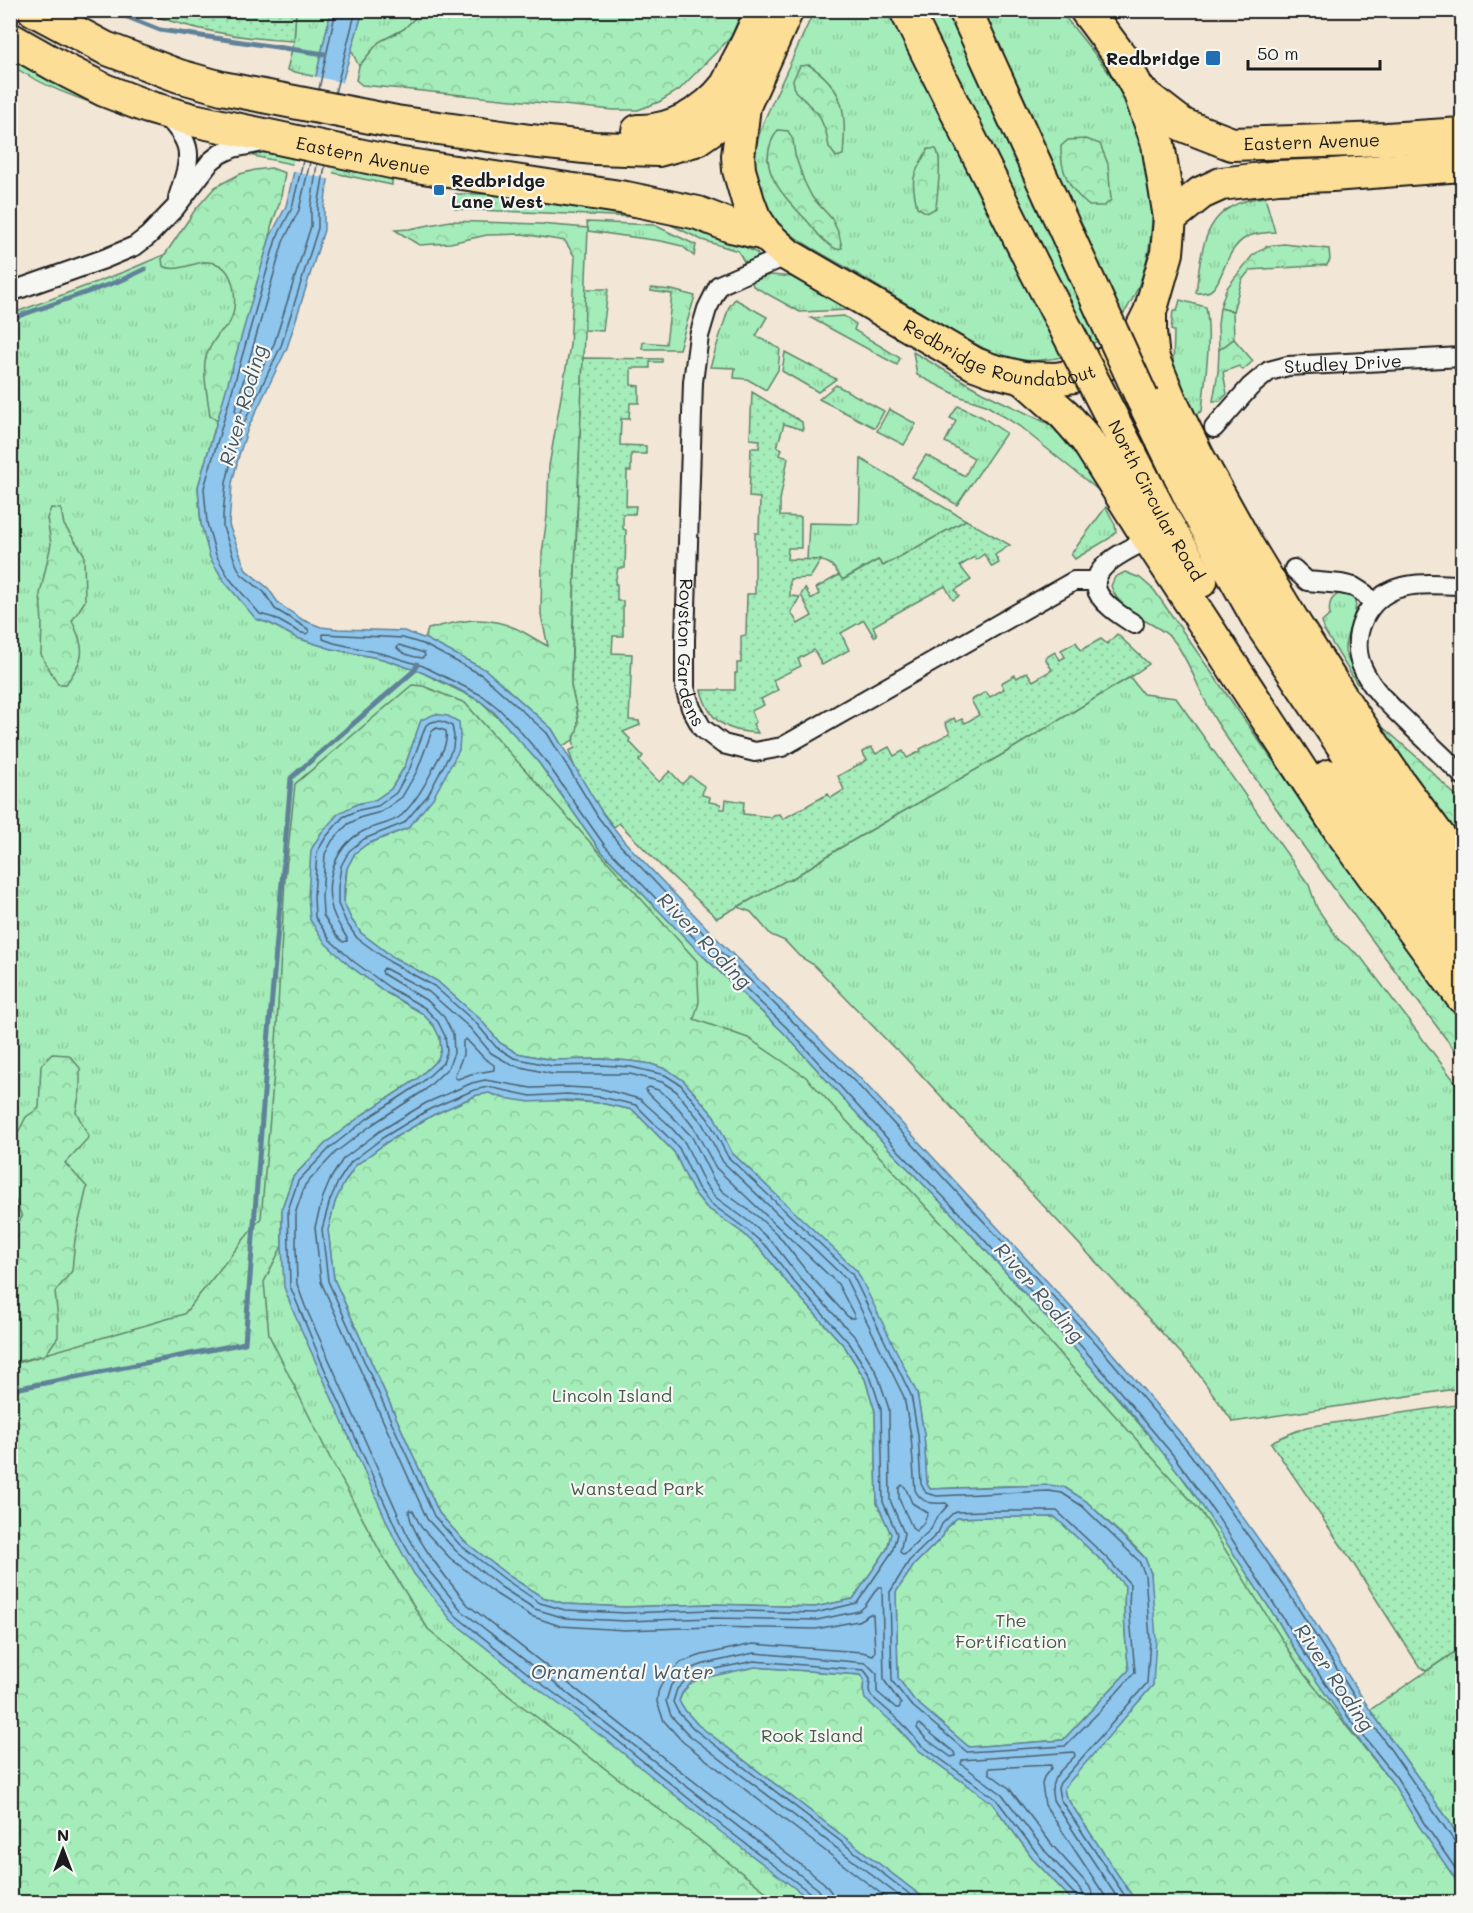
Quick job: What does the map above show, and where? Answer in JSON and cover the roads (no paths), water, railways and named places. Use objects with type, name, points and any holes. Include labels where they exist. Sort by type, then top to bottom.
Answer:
[{"type":"highway","name":"Eastern Avenue","points":[[34,10],[105,48],[179,76],[222,88],[396,122],[584,147],[658,150],[695,140],[744,106]]},
{"type":"highway","points":[[396,122],[458,112],[621,130],[649,131],[668,126],[688,118],[708,104],[726,85],[762,10]]},
{"type":"highway","name":"Redbridge Roundabout","points":[[787,10],[744,106],[738,156],[739,170],[748,201],[754,217],[765,234],[789,255],[975,364],[1023,378],[1055,379],[1098,369],[1135,342],[1150,312],[1167,254],[1170,218],[1158,144],[1139,91],[1121,57],[1086,10]]},
{"type":"highway","name":"North Circular Road","points":[[906,10],[1034,267],[1166,523],[1236,638],[1351,807],[1412,892],[1462,956]]},
{"type":"highway","name":"North Circular Road","points":[[965,10],[1142,398],[1195,507],[1261,624],[1372,789],[1462,913]]},
{"type":"highway","name":"Eastern Avenue","points":[[10,39],[104,90],[162,111],[202,122],[396,163],[626,198],[698,213],[731,226],[765,234]]},
{"type":"highway","name":"Eastern Avenue","points":[[1139,91],[1183,125],[1232,144],[1462,134]]},
{"type":"highway","name":"Eastern Avenue","points":[[1170,218],[1201,193],[1221,184],[1278,177],[1462,165]]},
{"type":"highway","points":[[1150,312],[1153,359],[1163,385],[1248,547],[1351,712],[1400,784],[1462,868]]},
{"type":"highway","points":[[1023,378],[1064,414],[1086,439],[1340,830],[1462,997]]},
{"type":"street","points":[[162,111],[178,128],[188,147],[187,168],[175,208]]},
{"type":"street","points":[[1387,139],[1462,141]]},
{"type":"street","points":[[10,292],[135,246],[175,208],[204,169],[220,154],[248,144],[285,140]]},
{"type":"street","name":"Royston Gardens","points":[[789,255],[718,285],[707,309],[699,336],[693,382],[685,688],[691,708],[702,728],[723,744],[755,752],[782,747],[1074,581],[1096,580]]},
{"type":"street","name":"Studley Drive","points":[[1214,428],[1250,387],[1269,371],[1288,366],[1462,357]]},
{"type":"street","points":[[1134,624],[1111,609],[1103,600],[1096,580],[1098,572],[1109,562],[1149,539]]},
{"type":"street","points":[[1294,569],[1307,581],[1354,587],[1365,594],[1373,604]]},
{"type":"street","points":[[1462,585],[1402,587],[1389,593],[1373,604],[1362,619],[1358,634],[1359,653],[1364,671],[1384,700],[1462,775]]},
{"type":"water","name":"River Roding","points":[[331,11],[363,11],[342,82],[324,208],[324,230],[287,348],[248,428],[232,483],[229,525],[246,570],[268,588],[279,604],[303,620],[321,627],[338,629],[404,631],[426,639],[486,670],[552,729],[603,814],[624,841],[725,947],[860,1078],[1101,1340],[1195,1450],[1289,1582],[1370,1710],[1447,1818],[1462,1843],[1462,1889],[1392,1782],[1345,1722],[1295,1650],[1189,1486],[1133,1415],[962,1224],[891,1151],[783,1032],[702,955],[600,850],[539,763],[494,712],[480,701],[421,672],[383,659],[332,649],[297,638],[256,619],[224,581],[210,558],[201,524],[198,487],[270,237],[286,206]]},
{"type":"water","name":"Ornamental Water","points":[[435,714],[448,716],[459,722],[459,750],[433,798],[408,828],[367,844],[355,853],[347,868],[344,903],[361,933],[393,957],[437,981],[480,1019],[500,1043],[517,1053],[552,1060],[602,1059],[651,1064],[668,1070],[684,1081],[714,1116],[732,1153],[857,1271],[917,1393],[924,1434],[927,1484],[930,1489],[1049,1485],[1064,1487],[1086,1501],[1145,1558],[1151,1574],[1156,1639],[1153,1685],[1064,1788],[1065,1795],[1136,1902],[1074,1902],[1035,1861],[992,1803],[917,1749],[897,1726],[865,1699],[864,1680],[861,1675],[755,1667],[692,1682],[682,1693],[679,1701],[698,1725],[929,1902],[813,1902],[452,1621],[414,1574],[394,1538],[284,1287],[282,1208],[293,1177],[327,1142],[365,1113],[416,1080],[438,1059],[441,1050],[440,1038],[434,1026],[422,1013],[387,993],[350,966],[326,944],[310,920],[308,896],[311,850],[321,833],[339,813],[357,804],[375,800],[391,789],[405,766],[421,720]],"holes":[[[489,1093],[530,1102],[567,1100],[600,1103],[633,1110],[674,1152],[693,1191],[706,1207],[743,1233],[763,1252],[845,1347],[865,1379],[875,1411],[877,1503],[891,1534],[887,1549],[853,1599],[815,1607],[711,1604],[625,1607],[566,1604],[542,1597],[509,1576],[464,1541],[439,1513],[334,1279],[328,1230],[335,1202],[355,1166],[387,1142],[433,1115],[477,1095]],[[1055,1517],[1125,1586],[1124,1607],[1129,1670],[1063,1740],[969,1747],[914,1700],[898,1678],[896,1592],[914,1565],[943,1536],[946,1528],[957,1518]]]},
{"type":"waterway","points":[[110,10],[160,30],[325,54]]},
{"type":"waterway","points":[[10,319],[122,280],[145,269]]},
{"type":"waterway","points":[[10,1390],[245,1343],[291,778],[415,670],[417,664]]},
{"type":"place","name":"Redbridge","points":[[1213,58]]},
{"type":"place","name":"Redbridge Lane West","points":[[439,190]]},
{"type":"park label","name":"Lincoln Island","points":[[612,1395]]},
{"type":"park label","name":"Wanstead Park","points":[[637,1488]]},
{"type":"park label","name":"The Fortification","points":[[1011,1630]]},
{"type":"park label","name":"Rook Island","points":[[812,1735]]}]
